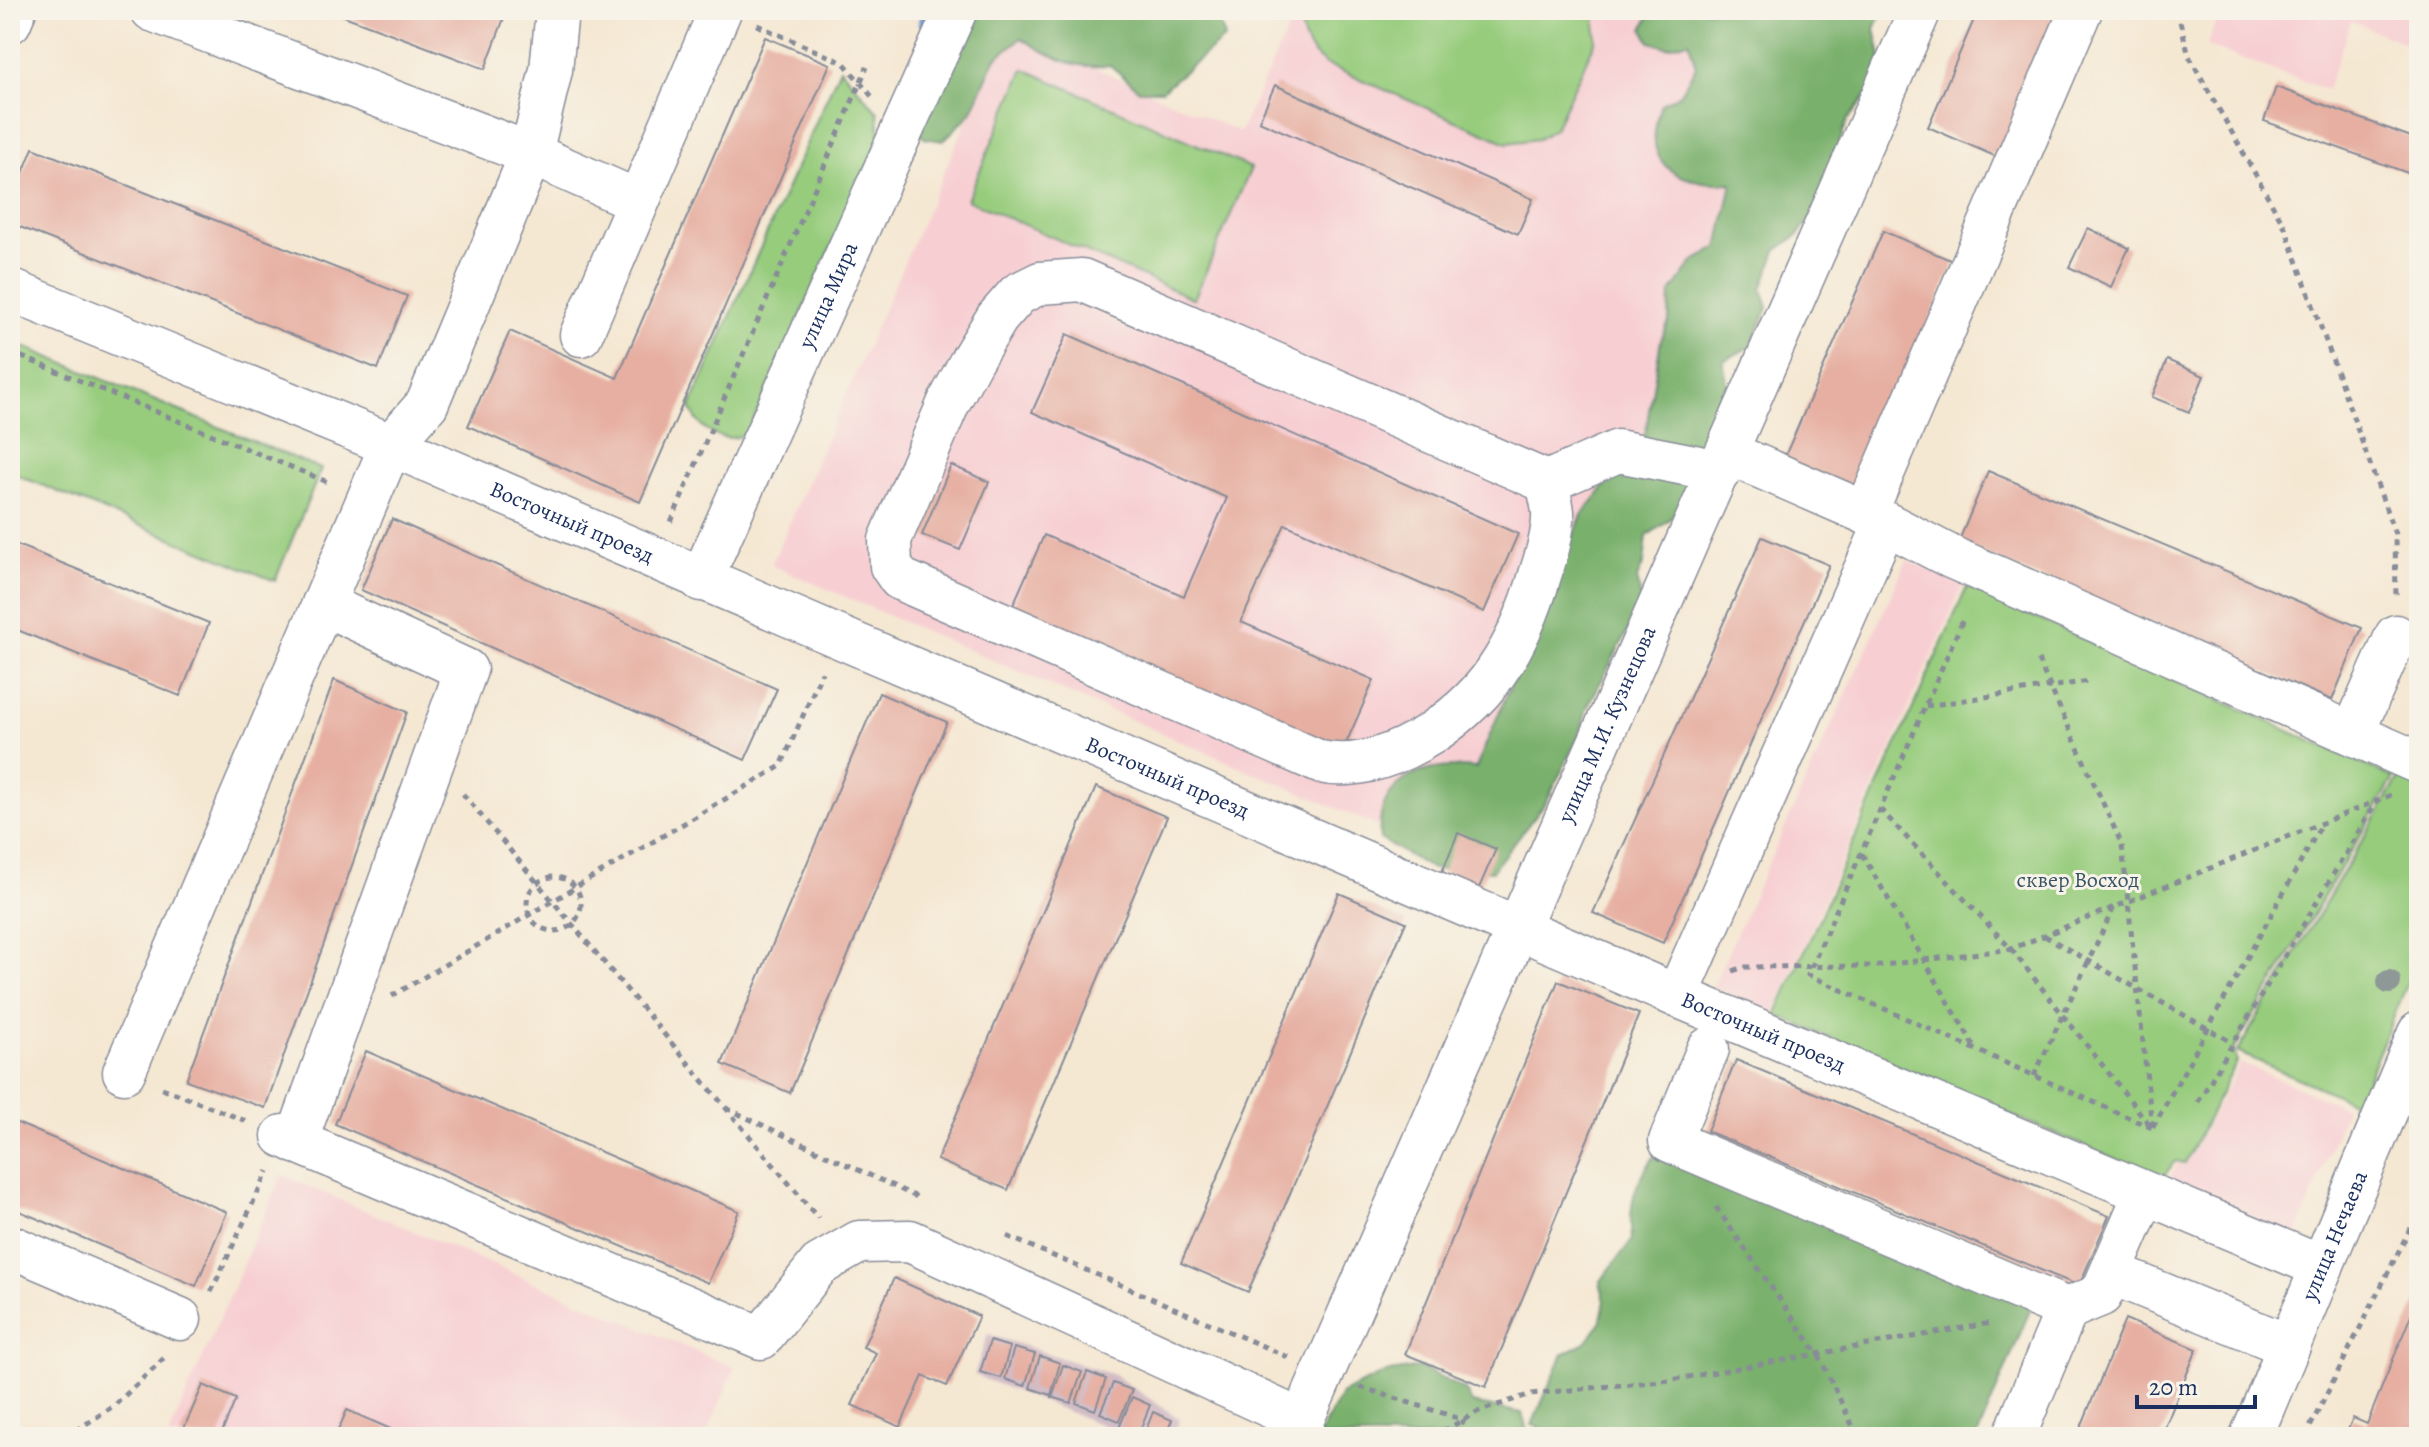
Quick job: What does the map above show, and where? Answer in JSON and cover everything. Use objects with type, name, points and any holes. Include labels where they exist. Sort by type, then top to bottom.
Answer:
[{"type":"street","points":[[10,22],[15,10]]},
{"type":"street","points":[[152,10],[531,154],[638,201]]},
{"type":"street","points":[[124,1072],[391,445],[427,404],[531,154],[551,70],[557,10]]},
{"type":"street","name":"улица Мира","points":[[701,580],[956,10]]},
{"type":"street","name":"улица М.И. Кузнецова","points":[[1298,1429],[1920,10]]},
{"type":"street","points":[[1677,996],[2081,10]]},
{"type":"street","points":[[581,335],[720,11]]},
{"type":"street","points":[[1547,482],[1553,513],[1546,557],[1529,607],[1496,673],[1474,698],[1414,743],[1375,761],[1343,767],[1320,762],[900,579],[891,566],[890,540],[949,402],[997,318],[1018,294],[1040,283],[1082,280],[1547,482],[1618,451],[1724,462],[1875,519],[1967,564],[2353,733],[2412,778]]},
{"type":"street","name":"Восточный проезд","points":[[10,290],[391,445],[1677,996],[2322,1267]]},
{"type":"street","points":[[323,604],[466,670],[336,1029],[290,1139],[761,1338],[819,1265],[859,1242],[910,1241],[1298,1429]]},
{"type":"street","points":[[2353,733],[2396,636]]},
{"type":"street","name":"улица Нечаева","points":[[2251,1437],[2322,1267],[2403,1121],[2419,1033]]},
{"type":"street","points":[[1708,1049],[1670,1141],[2067,1309]]},
{"type":"street","points":[[2014,1437],[2067,1309],[2101,1295],[2145,1193]]},
{"type":"street","points":[[10,1246],[180,1319]]},
{"type":"street","points":[[2111,1273],[2289,1346]]},
{"type":"path","points":[[2177,10],[2189,56],[2285,227],[2395,534],[2396,636]]},
{"type":"path","points":[[720,11],[844,63],[882,108],[892,153]]},
{"type":"path","points":[[655,560],[867,67]]},
{"type":"path","points":[[10,352],[368,499]]},
{"type":"path","points":[[1964,617],[1808,975],[2152,1128]]},
{"type":"path","points":[[336,1029],[781,766],[838,637]]},
{"type":"path","points":[[2038,660],[2122,845],[2152,1128]]},
{"type":"path","points":[[1925,706],[2089,681]]},
{"type":"path","points":[[434,759],[845,1250]]},
{"type":"path","points":[[1677,996],[1744,967],[1877,966],[2011,949],[2379,798],[2412,778]]},
{"type":"path","points":[[2198,1102],[2379,798]]},
{"type":"path","points":[[1880,809],[2011,949],[2152,1128]]},
{"type":"path","points":[[2152,1128],[2324,820]]},
{"type":"path","points":[[1861,853],[1976,1050]]},
{"type":"path","points":[[559,877],[575,887],[581,905],[572,924],[559,931],[550,931],[535,924],[526,900],[537,883],[559,877]]},
{"type":"path","points":[[2034,1076],[2115,906]]},
{"type":"path","points":[[2044,936],[2233,1043]]},
{"type":"path","points":[[124,1072],[290,1139]]},
{"type":"path","points":[[726,1108],[933,1204]]},
{"type":"path","points":[[1714,1204],[1819,1356],[1858,1437]]},
{"type":"path","points":[[2305,1437],[2419,1211]]},
{"type":"path","points":[[1004,1235],[1323,1372],[1464,1420]]},
{"type":"path","points":[[1433,1437],[1464,1420],[1531,1394],[1671,1380],[1819,1356],[2005,1320]]},
{"type":"path","points":[[1456,1437],[1464,1420]]},
{"type":"shaded area","points":[[1297,10],[1857,10],[1440,853],[771,565],[1007,29],[1240,132]]},
{"type":"shaded area","points":[[2220,10],[2419,10],[2419,49],[2351,21],[2327,90],[2207,46]]},
{"type":"shaded area","points":[[1907,560],[1963,585],[1773,1015],[1712,987]]},
{"type":"shaded area","points":[[2241,1063],[2346,1108],[2293,1243],[2164,1191],[2177,1164],[2186,1165]]},
{"type":"shaded area","points":[[282,1175],[735,1368],[705,1437],[168,1437]]},
{"type":"shaded area","points":[[988,1334],[1114,1375],[1180,1419],[1173,1437],[1104,1437],[1107,1427],[974,1375]]},
{"type":"green space","points":[[971,10],[1216,10],[1225,38],[1162,90],[1139,90],[1110,65],[1074,64],[1052,56],[1021,38],[995,59],[971,113],[943,141],[924,138],[912,124]]},
{"type":"green space","points":[[1304,10],[1595,10],[1596,40],[1555,128],[1538,139],[1507,143],[1325,64],[1305,40],[1302,26]]},
{"type":"green space","points":[[1652,10],[1883,10],[1875,29],[1881,56],[1871,91],[1848,119],[1813,215],[1798,235],[1776,251],[1762,289],[1768,308],[1751,346],[1723,361],[1729,393],[1726,415],[1705,440],[1683,502],[1669,520],[1647,536],[1644,563],[1637,578],[1642,604],[1587,708],[1580,734],[1546,802],[1492,871],[1432,869],[1380,839],[1386,801],[1394,788],[1421,772],[1438,768],[1476,768],[1582,515],[1645,435],[1661,340],[1669,322],[1670,294],[1694,261],[1718,248],[1732,183],[1712,183],[1679,175],[1667,168],[1659,157],[1655,143],[1655,125],[1661,104],[1679,95],[1696,67],[1689,41],[1667,47],[1650,42],[1643,29]]},
{"type":"green space","points":[[840,68],[878,112],[880,139],[748,432],[731,438],[722,437],[700,423],[690,407]]},
{"type":"green space","points":[[1024,69],[1251,168],[1194,299],[967,200]]},
{"type":"green space","points":[[10,341],[321,469],[275,581],[10,472]]},
{"type":"green space","name":"сквер Восход","points":[[1967,587],[2394,778],[2233,1050],[2237,1062],[2185,1163],[2175,1161],[2162,1179],[1776,1015]]},
{"type":"green space","points":[[2399,778],[2419,784],[2419,956],[2357,1104],[2237,1052]]},
{"type":"green space","points":[[1663,1144],[2033,1303],[1977,1437],[1562,1437],[1532,1425],[1563,1354],[1586,1342],[1600,1324],[1605,1301],[1600,1282],[1632,1240],[1631,1211],[1636,1188]]},
{"type":"green space","points":[[1420,1367],[1465,1390],[1472,1403],[1522,1413],[1529,1437],[1318,1437],[1342,1393],[1385,1373]]},
{"type":"building","points":[[328,10],[507,10],[485,69]]},
{"type":"building","points":[[1978,10],[2064,10],[1999,158],[1928,127]]},
{"type":"building","points":[[765,37],[830,64],[640,502],[468,426],[510,331],[617,378]]},
{"type":"building","points":[[1275,85],[1533,199],[1518,234],[1259,121]]},
{"type":"building","points":[[2276,87],[2419,140],[2419,177],[2264,121]]},
{"type":"building","points":[[33,148],[407,296],[378,369],[10,223],[10,205]]},
{"type":"building","points":[[2088,228],[2129,248],[2111,287],[2069,267]]},
{"type":"building","points":[[1883,231],[1955,262],[1853,494],[1782,463]]},
{"type":"building","points":[[1067,334],[1518,534],[1484,612],[1285,524],[1241,622],[1374,680],[1340,757],[1010,612],[1044,535],[1184,596],[1227,498],[1032,412]]},
{"type":"building","points":[[2167,360],[2204,376],[2189,412],[2152,397]]},
{"type":"building","points":[[951,465],[989,482],[960,550],[922,535]]},
{"type":"building","points":[[1988,471],[2362,628],[2332,700],[1958,543]]},
{"type":"building","points":[[392,519],[777,689],[745,760],[361,590]]},
{"type":"building","points":[[1762,537],[1829,565],[1663,943],[1593,913]]},
{"type":"building","points":[[10,542],[209,623],[180,696],[10,627]]},
{"type":"building","points":[[334,680],[407,712],[265,1108],[186,1080]]},
{"type":"building","points":[[879,693],[947,722],[790,1093],[722,1064]]},
{"type":"building","points":[[1096,787],[1167,817],[1008,1190],[937,1160]]},
{"type":"building","points":[[1458,833],[1496,849],[1479,888],[1442,872]]},
{"type":"building","points":[[1339,893],[1406,922],[1248,1292],[1181,1263]]},
{"type":"building","points":[[1558,981],[1639,1014],[1486,1387],[1405,1354]]},
{"type":"building","points":[[366,1051],[739,1211],[708,1283],[335,1124]]},
{"type":"building","points":[[1736,1060],[2109,1216],[2079,1286],[1707,1131]]},
{"type":"building","points":[[10,1120],[227,1212],[196,1286],[10,1207]]},
{"type":"building","points":[[894,1278],[979,1316],[947,1386],[923,1376],[900,1427],[852,1405],[876,1353],[863,1347]]},
{"type":"building","points":[[2419,1295],[2419,1437],[2345,1437],[2353,1418],[2367,1424]]},
{"type":"building","points":[[2125,1319],[2197,1349],[2161,1437],[2077,1437]]},
{"type":"building","points":[[990,1341],[1010,1347],[1001,1378],[980,1372]]},
{"type":"building","points":[[1014,1348],[1035,1354],[1025,1386],[1005,1379]]},
{"type":"building","points":[[1040,1356],[1060,1363],[1051,1395],[1030,1388]]},
{"type":"building","points":[[1063,1365],[1082,1372],[1071,1403],[1052,1397]]},
{"type":"building","points":[[1087,1372],[1106,1379],[1095,1410],[1076,1403]]},
{"type":"building","points":[[1113,1383],[1132,1390],[1119,1421],[1100,1413]]},
{"type":"building","points":[[203,1385],[236,1399],[220,1437],[180,1437]]},
{"type":"building","points":[[1132,1397],[1150,1405],[1138,1435],[1119,1428]]},
{"type":"building","points":[[347,1410],[409,1437],[335,1437]]},
{"type":"building","points":[[1153,1412],[1172,1420],[1165,1437],[1143,1437]]},
{"type":"waterway","points":[[924,21],[929,10]]}]
